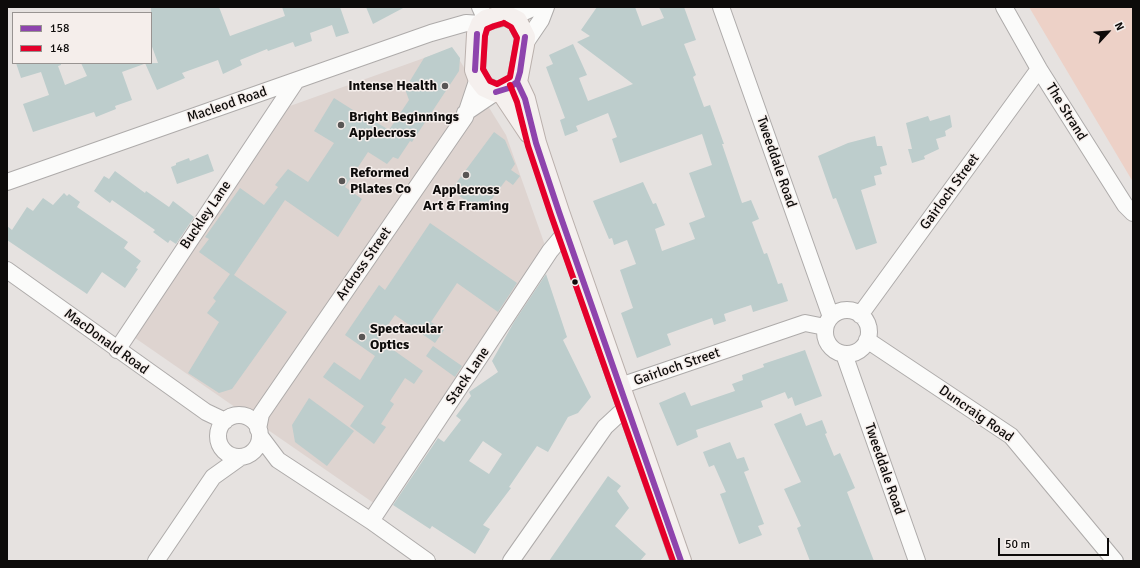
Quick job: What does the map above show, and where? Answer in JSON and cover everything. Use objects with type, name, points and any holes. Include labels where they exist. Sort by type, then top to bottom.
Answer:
[{"type":"main road","points":[[494,15],[517,21],[525,37],[524,45],[505,88],[485,87],[478,78],[475,70],[477,34],[494,15]]},
{"type":"main road","points":[[505,88],[536,143],[681,561]]},
{"type":"street","points":[[494,15],[535,7]]},
{"type":"street","points":[[524,45],[541,20],[546,7]]},
{"type":"street","name":"Tweeddale Road","points":[[721,7],[828,322]]},
{"type":"street","name":"The Strand","points":[[1004,7],[1039,69],[1125,205],[1133,213]]},
{"type":"street","name":"Macleod Road","points":[[7,182],[431,33],[448,30],[494,15]]},
{"type":"street","points":[[448,30],[477,44]]},
{"type":"street","name":"Gairloch Street","points":[[860,315],[1039,69]]},
{"type":"street","name":"Ardross Street","points":[[256,424],[464,118],[478,78]]},
{"type":"street","name":"Buckley Lane","points":[[117,350],[296,81]]},
{"type":"street","name":"Ardross Street","points":[[465,113],[505,88]]},
{"type":"street","name":"Stack Lane","points":[[371,521],[550,251],[566,232]]},
{"type":"street","name":"MacDonald Road","points":[[7,270],[117,350],[206,412],[221,431]]},
{"type":"street","points":[[848,310],[860,315],[868,326],[867,340],[858,351],[844,354],[837,352],[827,342],[828,322],[842,311],[848,310]]},
{"type":"street","name":"Gairloch Street","points":[[620,386],[805,324],[828,322]]},
{"type":"street","name":"Duncraig Road","points":[[867,340],[1011,436],[1115,561]]},
{"type":"street","name":"Tweeddale Road","points":[[844,354],[917,561]]},
{"type":"street","points":[[511,561],[605,427],[618,414],[629,410]]},
{"type":"street","points":[[156,561],[213,476],[221,431],[232,417],[256,424],[278,460],[371,521],[427,561]]},
{"type":"street","points":[[213,476],[257,447],[256,424]]},
{"type":"street","points":[[221,431],[220,445],[226,453],[278,460]]},
{"type":"shaded area","points":[[1029,7],[1133,7],[1133,182]]},
{"type":"shaded area","points":[[452,48],[506,135],[547,251],[378,506],[125,331],[276,111]]},
{"type":"building","points":[[151,7],[219,7],[230,36],[285,16],[282,7],[340,7],[349,33],[336,37],[332,25],[310,33],[312,41],[295,47],[293,42],[268,51],[267,49],[240,60],[242,65],[223,74],[218,60],[182,73],[185,78],[157,90],[145,64],[158,63],[152,47]]},
{"type":"building","points":[[366,7],[405,7],[373,24]]},
{"type":"building","points":[[597,7],[635,7],[642,26],[664,18],[659,7],[684,7],[696,40],[684,44],[696,75],[693,77],[704,107],[710,105],[724,144],[722,144],[742,203],[751,200],[759,219],[752,222],[764,254],[767,253],[778,284],[782,283],[788,301],[753,312],[751,305],[724,314],[726,321],[714,325],[712,318],[667,334],[671,345],[637,358],[621,313],[633,308],[620,270],[636,264],[627,240],[614,245],[612,238],[609,239],[593,201],[643,182],[653,204],[656,203],[665,225],[655,229],[662,251],[695,239],[689,223],[705,217],[689,173],[712,165],[702,134],[620,163],[612,139],[617,137],[608,113],[576,126],[578,131],[565,136],[560,120],[565,118],[546,67],[553,64],[549,55],[573,44],[587,75],[579,78],[588,101],[633,84],[577,42],[590,36],[581,30]]},
{"type":"building","points":[[452,47],[460,58],[459,71],[412,142],[410,141],[398,159],[393,157],[387,164],[368,152],[345,187],[362,199],[338,237],[285,200],[234,275],[287,312],[232,389],[219,393],[188,373],[219,322],[207,313],[216,301],[213,298],[230,274],[199,252],[209,239],[205,237],[240,188],[264,205],[278,187],[275,185],[288,169],[308,182],[334,143],[314,131],[334,98],[372,122],[374,121],[389,130],[409,100],[405,89],[424,58]]},
{"type":"building","points":[[16,64],[61,64],[58,66],[65,85],[87,76],[81,64],[144,64],[122,72],[132,100],[115,106],[116,109],[96,117],[94,112],[33,132],[23,104],[49,95],[41,72],[21,78]]},
{"type":"building","points":[[950,115],[952,127],[945,131],[946,136],[936,139],[939,149],[924,156],[925,159],[912,163],[908,149],[912,149],[906,123],[928,116],[930,121]]},
{"type":"building","points":[[494,132],[505,140],[515,164],[511,170],[520,176],[513,185],[506,180],[482,212],[451,190]]},
{"type":"building","points":[[875,136],[877,146],[882,146],[887,165],[880,167],[882,174],[874,176],[876,185],[861,190],[877,243],[856,250],[836,198],[833,199],[818,156],[848,143]]},
{"type":"building","points":[[208,154],[214,171],[177,184],[171,167],[176,165],[176,163],[189,158],[190,161]]},
{"type":"building","points":[[115,171],[145,193],[146,191],[169,207],[173,201],[194,217],[176,244],[170,240],[168,243],[153,232],[155,230],[112,200],[110,203],[94,191],[104,176],[109,179]]},
{"type":"building","points":[[64,193],[67,196],[69,194],[80,202],[77,207],[128,242],[124,248],[141,261],[136,268],[138,269],[125,288],[102,272],[87,294],[7,240],[7,226],[12,230],[27,207],[33,211],[43,198],[53,205]]},
{"type":"building","points":[[430,223],[517,283],[498,312],[457,283],[431,322],[444,330],[435,343],[395,315],[378,339],[423,371],[414,384],[405,378],[390,401],[394,404],[381,424],[386,427],[374,444],[350,426],[364,406],[323,377],[334,362],[360,380],[375,356],[345,335],[379,285],[385,290]]},
{"type":"building","points":[[546,274],[567,337],[563,340],[591,397],[578,413],[568,417],[548,452],[537,446],[509,487],[511,488],[483,525],[490,529],[475,554],[432,526],[430,529],[393,505],[438,438],[444,442],[461,420],[456,416],[471,396],[469,392],[498,372],[492,361],[514,322]],"holes":[[[483,441],[502,454],[489,474],[469,461]]]},
{"type":"building","points":[[433,346],[462,366],[455,377],[426,356]]},
{"type":"building","points":[[805,350],[822,396],[795,406],[792,397],[788,399],[785,392],[761,401],[763,407],[696,430],[698,437],[677,446],[659,403],[685,392],[691,406],[735,391],[732,384],[743,380],[742,375],[764,367],[763,364]]},
{"type":"building","points":[[309,398],[354,431],[327,466],[295,442],[292,425]]},
{"type":"building","points":[[801,413],[806,426],[822,420],[827,433],[825,434],[834,456],[840,453],[855,488],[847,492],[874,561],[810,561],[797,528],[801,526],[784,489],[801,482],[774,424]]},
{"type":"building","points":[[730,442],[737,459],[744,457],[749,470],[744,472],[764,524],[758,526],[762,535],[739,544],[720,494],[726,492],[714,465],[709,467],[703,452]]},
{"type":"building","points":[[608,476],[621,486],[617,491],[629,508],[615,526],[646,554],[640,561],[549,561]]},
{"type":"transit line","name":"148","points":[[504,23],[511,27],[517,38],[510,77],[497,84],[490,81],[483,69],[485,36],[487,29],[504,23]]},
{"type":"transit line","name":"158","points":[[475,70],[477,34]]},
{"type":"transit line","name":"158","points":[[475,70],[477,34]]},
{"type":"transit line","name":"158","points":[[520,72],[525,37]]},
{"type":"transit line","name":"158","points":[[520,72],[525,37]]},
{"type":"transit line","name":"158","points":[[496,92],[509,88],[517,82],[520,72]]},
{"type":"transit line","name":"158","points":[[517,82],[525,99],[536,143],[559,212],[681,561]]},
{"type":"transit line","name":"148","points":[[510,85],[517,102],[528,146],[551,215],[673,561]]},
{"type":"place","name":"Intense Health","points":[[445,86]]},
{"type":"place","name":"Bright Beginnings Applecross","points":[[341,125]]},
{"type":"place","name":"Applecross Art & Framing","points":[[466,175]]},
{"type":"place","name":"Reformed Pilates Co","points":[[342,181]]},
{"type":"place","name":"Spectacular Optics","points":[[362,337]]}]
